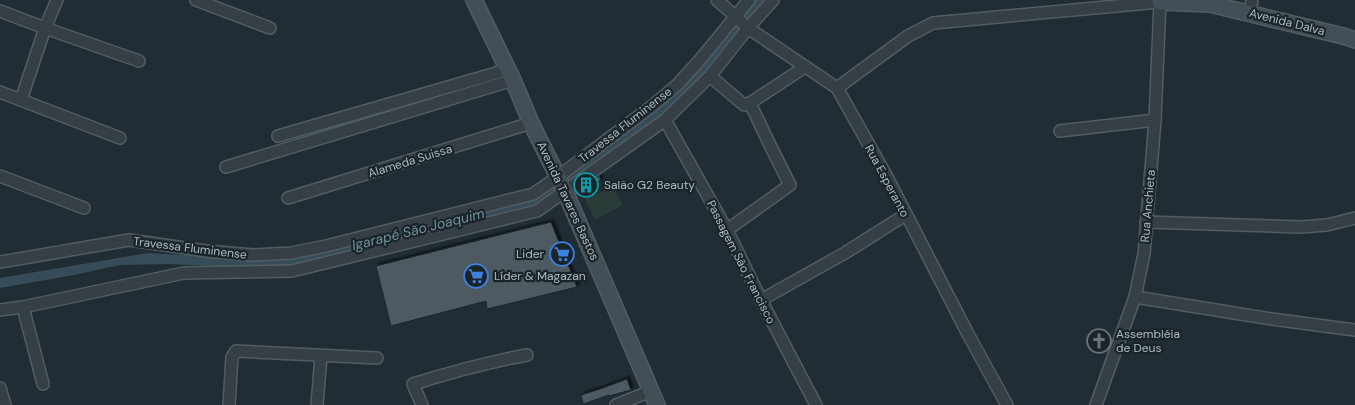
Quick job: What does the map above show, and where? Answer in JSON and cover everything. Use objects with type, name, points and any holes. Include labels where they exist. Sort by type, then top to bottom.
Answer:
[{"type":"main road","name":"Avenida Tavares Bastos","points":[[474,0],[562,183],[654,398]]},
{"type":"main road","name":"Avenida Dalva","points":[[1160,1],[1210,2],[1251,6],[1355,40]]},
{"type":"street","points":[[22,100],[56,0]]},
{"type":"street","points":[[196,0],[270,28]]},
{"type":"street","name":"Rua Esperanto","points":[[717,0],[742,23],[837,88],[887,177],[905,215],[1007,405]]},
{"type":"street","name":"Travessa Fluminense","points":[[0,262],[130,240],[234,254],[291,253],[533,194],[562,183],[677,85],[699,61],[742,23],[750,0]]},
{"type":"street","points":[[0,310],[184,273],[292,271],[537,211],[562,183],[665,120],[710,76],[742,23],[773,0]]},
{"type":"street","points":[[837,88],[908,36],[933,23],[1160,1]]},
{"type":"street","name":"Rua Anchieta","points":[[1096,405],[1135,297],[1144,254],[1155,120],[1160,1]]},
{"type":"street","points":[[0,11],[139,61]]},
{"type":"street","points":[[710,76],[744,105],[805,67]]},
{"type":"street","points":[[278,136],[483,77],[511,74]]},
{"type":"street","points":[[226,167],[511,74]]},
{"type":"street","points":[[0,92],[120,138]]},
{"type":"street","points":[[727,230],[790,186],[750,103]]},
{"type":"street","name":"Passagem São Francisco","points":[[665,120],[727,230],[816,405]]},
{"type":"street","points":[[1060,131],[1155,120]]},
{"type":"street","name":"Alameda Suissa","points":[[288,198],[532,123]]},
{"type":"street","points":[[0,176],[84,208]]},
{"type":"street","points":[[761,300],[844,253],[905,215]]},
{"type":"street","points":[[1146,222],[1301,226],[1327,225],[1355,218]]},
{"type":"street","points":[[1135,297],[1355,330]]},
{"type":"street","points":[[22,307],[42,384]]},
{"type":"street","points":[[229,405],[232,356],[236,351],[377,358]]},
{"type":"street","points":[[422,405],[413,384],[476,366],[527,355]]},
{"type":"street","points":[[317,405],[321,356]]},
{"type":"street","points":[[0,388],[5,405]]},
{"type":"street","points":[[616,405],[654,398]]},
{"type":"green space","points":[[613,187],[623,205],[595,220],[585,199]]},
{"type":"water","name":"Igarapé São Joaquim","points":[[755,0],[766,0],[711,69],[665,116],[541,203],[285,269],[167,264],[120,265],[0,288],[0,278],[148,253],[256,259],[537,196],[596,156],[669,100],[702,66]]},
{"type":"building","points":[[599,176],[601,180],[577,195],[576,193]]},
{"type":"building","name":"Líder & Magazan","points":[[551,222],[577,287],[487,309],[486,301],[391,326],[376,266]]},
{"type":"building","points":[[627,379],[631,390],[583,404],[581,395]]},
{"type":"place","name":"Salão G2 Beauty","points":[[586,185]]},
{"type":"place","name":"Lider","points":[[562,254]]},
{"type":"place","name":"Líder & Magazan","points":[[476,276]]},
{"type":"place","name":"Assembléia de Deus","points":[[1099,341]]}]
